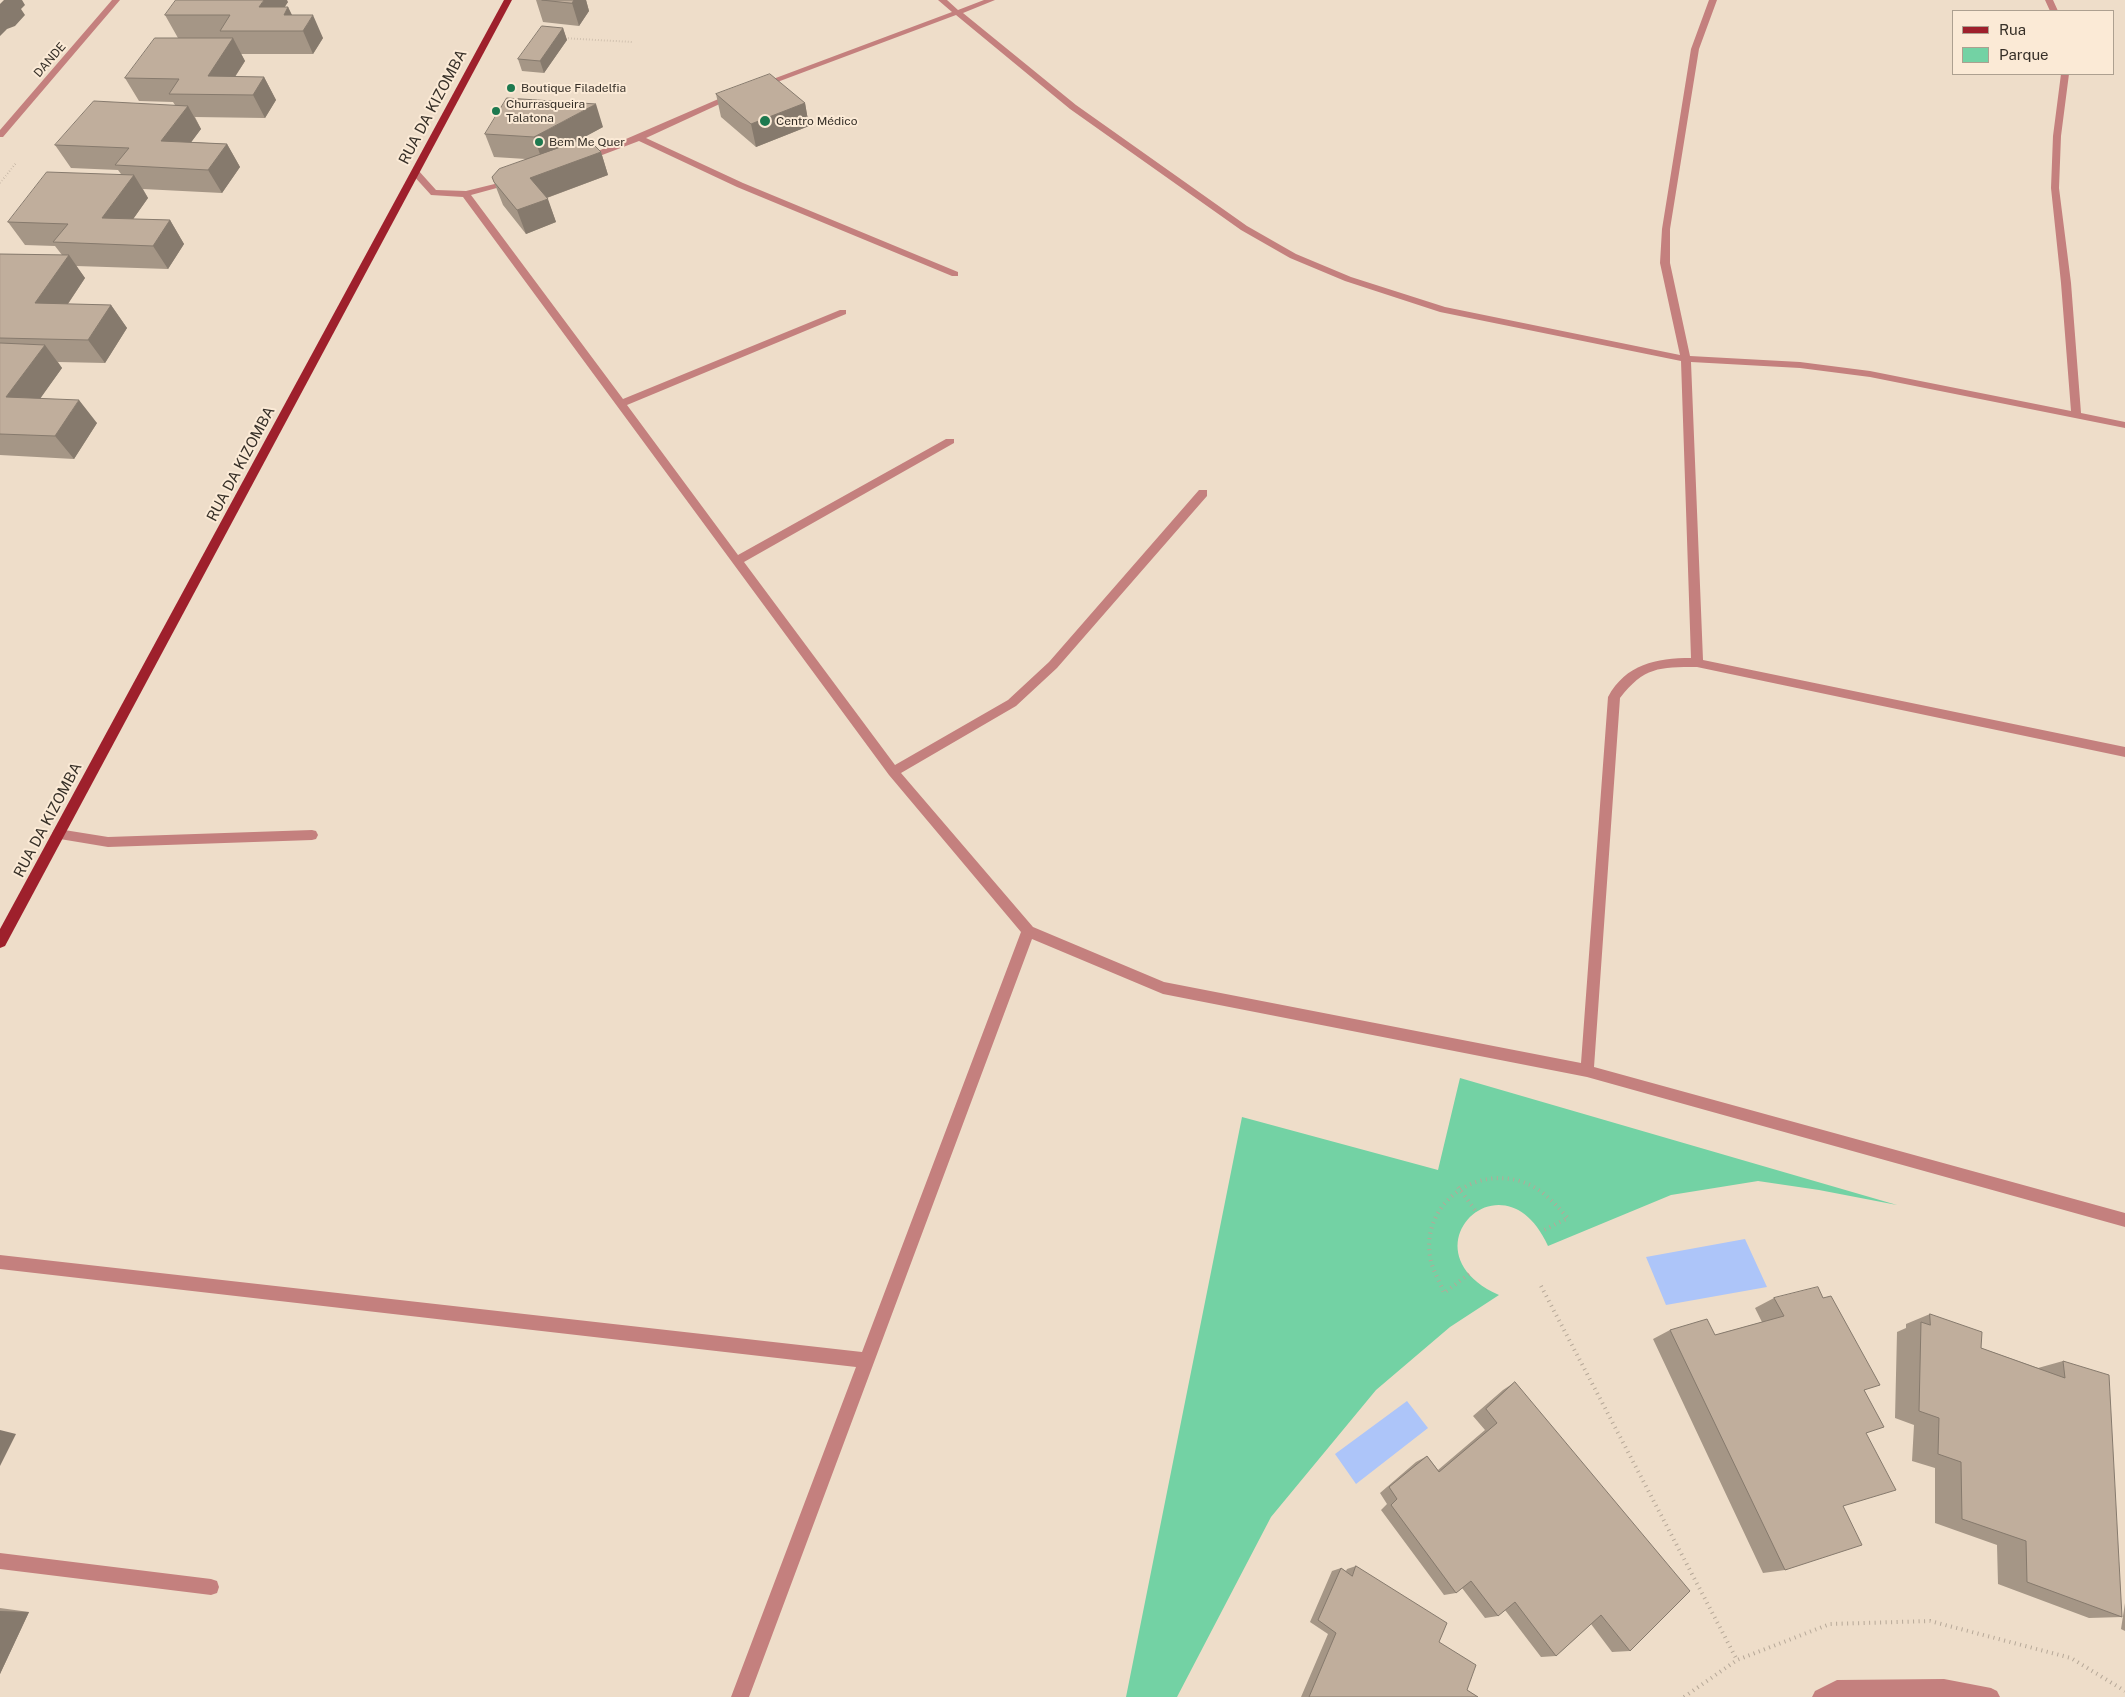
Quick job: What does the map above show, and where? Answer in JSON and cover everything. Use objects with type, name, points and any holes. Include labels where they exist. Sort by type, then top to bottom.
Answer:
[{"type":"main road","name":"RUA DA KIZOMBA","points":[[0,942],[508,0]]},
{"type":"street","name":"DANDE","points":[[0,135],[116,0]]},
{"type":"street","points":[[942,0],[1073,107],[1244,228],[1293,256],[1348,279],[1443,310],[1686,358],[1800,365],[1870,374],[2125,425]]},
{"type":"street","points":[[749,90],[991,0]]},
{"type":"street","points":[[1697,663],[1686,358],[1665,263],[1666,229],[1695,49],[1713,0]]},
{"type":"street","points":[[2065,75],[2057,136],[2055,188],[2066,283],[2076,415]]},
{"type":"street","points":[[579,160],[639,138],[740,94]]},
{"type":"street","points":[[639,138],[740,185],[955,274]]},
{"type":"street","points":[[415,172],[434,193],[466,194],[518,179]]},
{"type":"street","points":[[466,194],[893,772],[1028,931],[1164,988],[1587,1071],[2125,1220]]},
{"type":"street","points":[[620,404],[843,312]]},
{"type":"street","points":[[736,561],[950,441]]},
{"type":"street","points":[[893,772],[1012,703],[1053,665],[1203,494]]},
{"type":"street","points":[[1587,1071],[1614,698],[1629,676],[1654,662],[1697,663],[2125,752]]},
{"type":"street","points":[[58,834],[108,842],[312,835]]},
{"type":"street","points":[[740,1697],[1028,931]]},
{"type":"street","points":[[0,1262],[867,1360]]},
{"type":"street","points":[[0,1561],[211,1587]]},
{"type":"street","points":[[1821,1697],[1837,1688],[1944,1688],[1991,1697]]},
{"type":"path","points":[[557,38],[632,42]]},
{"type":"path","points":[[1469,1274],[1444,1292],[1435,1278],[1428,1251],[1431,1223],[1441,1202],[1458,1187],[1482,1178],[1509,1179],[1536,1188],[1558,1204],[1568,1218],[1542,1231]]},
{"type":"path","points":[[1458,1187],[1475,1210]]},
{"type":"path","points":[[1541,1286],[1737,1660]]},
{"type":"green space","points":[[1460,1078],[1897,1205],[1819,1190],[1758,1181],[1671,1195],[1548,1246],[1529,1218],[1508,1206],[1487,1207],[1470,1217],[1459,1234],[1459,1255],[1471,1276],[1499,1295],[1450,1327],[1376,1390],[1271,1517],[1177,1697],[1126,1697],[1242,1117],[1438,1170]]},
{"type":"water","points":[[1745,1239],[1767,1287],[1666,1305],[1646,1257]]},
{"type":"water","points":[[1407,1401],[1428,1428],[1356,1484],[1335,1454]]},
{"type":"building","points":[[176,0],[264,0],[259,7],[288,7],[284,15],[313,15],[303,31],[220,31],[230,15],[165,15]]},
{"type":"building","points":[[542,0],[574,0],[572,3]]},
{"type":"building","points":[[542,26],[563,28],[540,61],[518,59]]},
{"type":"building","points":[[155,38],[233,38],[208,76],[264,77],[253,95],[169,94],[179,79],[125,78]]},
{"type":"building","points":[[770,74],[805,103],[751,124],[716,94]]},
{"type":"building","points":[[507,98],[596,104],[534,137],[485,134]]},
{"type":"building","points":[[94,101],[188,106],[161,141],[227,144],[208,170],[115,165],[129,148],[55,145]]},
{"type":"building","points":[[587,138],[601,152],[530,178],[548,199],[517,210],[494,182],[492,177],[499,169]]},
{"type":"building","points":[[47,172],[134,175],[102,218],[170,220],[153,246],[53,242],[68,224],[8,222]]},
{"type":"building","points":[[0,254],[69,255],[35,303],[111,305],[88,340],[0,338]]},
{"type":"building","points":[[0,343],[45,345],[6,397],[79,400],[55,436],[0,434]]},
{"type":"building","points":[[1818,1287],[1823,1298],[1831,1296],[1880,1385],[1864,1390],[1884,1427],[1866,1433],[1896,1490],[1843,1506],[1862,1545],[1785,1570],[1670,1330],[1707,1319],[1715,1335],[1784,1316],[1774,1298]]},
{"type":"building","points":[[1930,1314],[1982,1332],[1981,1348],[2065,1378],[2063,1361],[2109,1375],[2122,1617],[2027,1582],[2026,1541],[1962,1519],[1961,1462],[1938,1454],[1939,1418],[1919,1411],[1921,1322],[1930,1325]]},
{"type":"building","points":[[1515,1382],[1690,1591],[1630,1651],[1601,1615],[1556,1656],[1515,1602],[1498,1616],[1471,1581],[1456,1593],[1391,1505],[1397,1499],[1389,1487],[1427,1456],[1439,1472],[1497,1423],[1486,1409]]},
{"type":"building","points":[[1356,1566],[1447,1623],[1439,1642],[1476,1665],[1467,1690],[1478,1697],[1309,1697],[1336,1633],[1318,1620],[1341,1568],[1352,1576]]},
{"type":"place","name":"Boutique Filadelfia","points":[[511,88]]},
{"type":"place","name":"Churrasqueira Talatona","points":[[496,111]]},
{"type":"place","name":"Centro Médico","points":[[765,121]]},
{"type":"place","name":"Bem Me Quer","points":[[539,142]]}]
